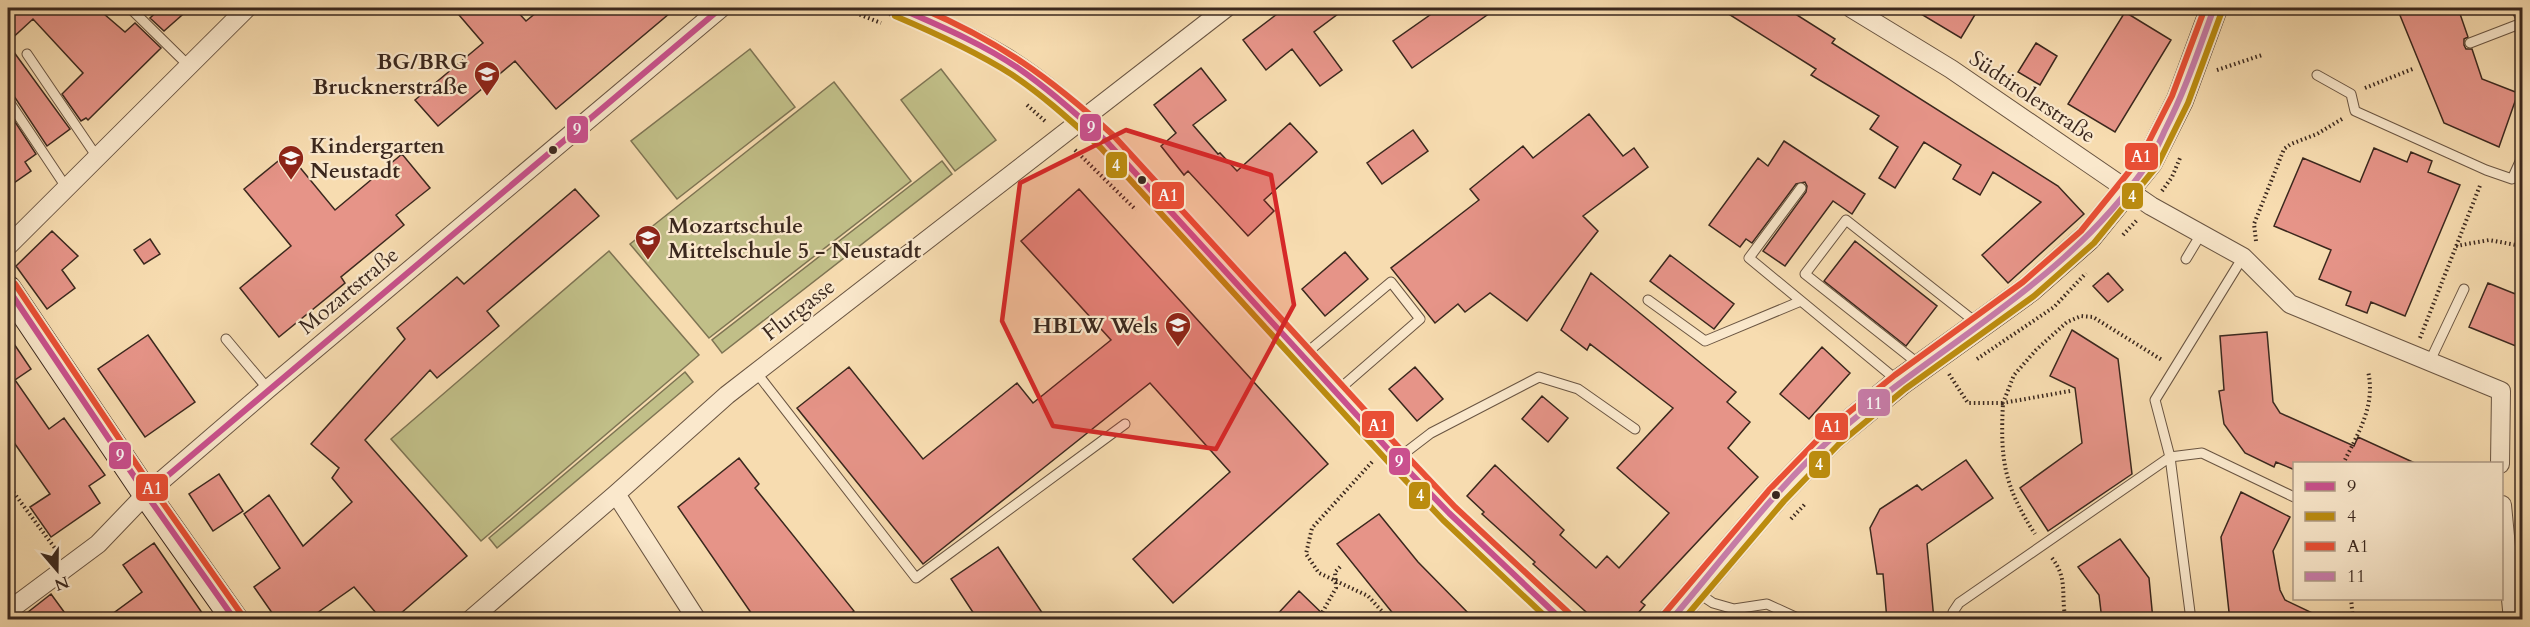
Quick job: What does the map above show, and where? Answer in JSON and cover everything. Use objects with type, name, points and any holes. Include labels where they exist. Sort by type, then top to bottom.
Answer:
[{"type":"main road","points":[[1671,620],[1777,495],[1833,437],[1900,382],[2030,289],[2088,237],[2149,162],[2180,100],[2214,8]]},
{"type":"main road","points":[[8,289],[146,494],[235,620]]},
{"type":"street","points":[[8,246],[247,8]]},
{"type":"street","name":"Mozartstraße","points":[[8,611],[98,544],[146,494],[268,389],[721,8]]},
{"type":"street","points":[[898,8],[949,30],[1004,59],[1059,99],[1107,142],[1304,355],[1336,392],[1388,463],[1449,513],[1563,620]]},
{"type":"street","name":"Flurgasse","points":[[470,620],[727,395],[1226,8]]},
{"type":"street","name":"Südtirolerstraße","points":[[1851,8],[1951,69],[2151,206],[2243,257],[2290,304],[2501,391],[2500,462]]},
{"type":"street","points":[[616,494],[697,620]]},
{"type":"street","points":[[2503,515],[2513,620]]},
{"type":"lane","points":[[130,8],[188,65]]},
{"type":"lane","points":[[2470,43],[2523,22],[2515,8]]},
{"type":"lane","points":[[27,54],[97,157]]},
{"type":"lane","points":[[2317,75],[2351,94],[2355,111],[2486,170],[2512,179],[2523,157]]},
{"type":"lane","points":[[8,100],[66,187]]},
{"type":"lane","points":[[1801,188],[1749,258],[1900,382]]},
{"type":"lane","points":[[1930,361],[1805,274],[1846,220],[1979,325]]},
{"type":"lane","points":[[2186,259],[2201,234]]},
{"type":"lane","points":[[2191,620],[2170,457],[2155,400],[2243,257]]},
{"type":"lane","points":[[1304,355],[1391,282],[1420,319],[1336,392]]},
{"type":"lane","points":[[2421,359],[2464,289]]},
{"type":"lane","points":[[1648,300],[1705,341],[1801,301]]},
{"type":"lane","points":[[226,339],[268,389]]},
{"type":"lane","points":[[756,372],[916,578],[1125,424]]},
{"type":"lane","points":[[1388,463],[1431,433],[1539,377],[1578,389],[1635,429]]},
{"type":"lane","points":[[1954,620],[1953,612],[1959,603],[2170,457],[2202,453],[2293,496]]},
{"type":"lane","points":[[1696,591],[1713,603],[1734,609],[1767,604],[1802,620]]},
{"type":"path","points":[[2217,70],[2262,56]]},
{"type":"path","points":[[2351,94],[2415,68]]},
{"type":"path","points":[[1025,103],[1138,212]]},
{"type":"path","points":[[2243,257],[2258,249],[2254,224],[2284,149],[2291,144],[2317,135],[2355,111]]},
{"type":"path","points":[[2421,359],[2455,246],[2486,170]]},
{"type":"path","points":[[2455,246],[2489,240],[2523,246]]},
{"type":"path","points":[[2066,620],[2064,585],[2058,566],[2019,508],[2004,471],[2001,435],[2003,403],[2014,375],[2036,350],[2067,322],[2081,316],[2093,317],[2174,367]]},
{"type":"path","points":[[1930,361],[1968,403],[2003,403],[2070,391]]},
{"type":"path","points":[[2344,462],[2366,416],[2372,388],[2368,371]]},
{"type":"path","points":[[1366,454],[1373,461],[1388,463]]},
{"type":"path","points":[[1373,461],[1312,528],[1306,554],[1319,573],[1368,596],[1390,620]]},
{"type":"path","points":[[8,485],[68,566]]},
{"type":"path","points":[[1318,620],[1336,588],[1335,572],[1342,565]]},
{"type":"path","points":[[2351,600],[2353,620]]},
{"type":"highlighted area","points":[[1126,130],[1271,175],[1294,305],[1216,449],[1053,426],[1002,321],[1020,183]]},
{"type":"shaded area","points":[[750,49],[795,107],[677,199],[631,141]]},
{"type":"shaded area","points":[[941,69],[996,140],[955,171],[901,100]]},
{"type":"shaded area","points":[[834,82],[911,181],[709,338],[630,244]]},
{"type":"shaded area","points":[[942,161],[952,174],[722,353],[712,340]]},
{"type":"shaded area","points":[[609,251],[699,355],[481,541],[391,439]]},
{"type":"shaded area","points":[[685,372],[693,382],[497,548],[489,538]]},
{"type":"building","points":[[8,8],[97,8],[125,32],[135,23],[161,48],[88,120],[86,118],[81,121],[62,94],[83,73],[33,19],[8,42]]},
{"type":"building","points":[[161,8],[190,8],[164,31],[150,18]]},
{"type":"building","points":[[453,8],[514,8],[526,21],[542,8],[676,8],[556,109],[515,61],[438,126],[415,100],[483,43]]},
{"type":"building","points":[[1285,8],[1346,8],[1314,32],[1342,70],[1320,86],[1292,49],[1266,70],[1243,40]]},
{"type":"building","points":[[1440,8],[1497,8],[1412,68],[1393,41]]},
{"type":"building","points":[[1719,8],[1786,8],[1835,39],[1832,43],[2058,186],[2084,214],[2008,283],[1982,255],[2041,202],[1993,172],[1980,195],[1953,179],[1961,165],[1924,142],[1895,188],[1879,178],[1898,147],[1870,129],[1879,116],[1811,75],[1816,69]]},
{"type":"building","points":[[1911,8],[1979,8],[1961,38]]},
{"type":"building","points":[[2397,8],[2458,8],[2468,37],[2464,39],[2464,45],[2466,49],[2472,49],[2482,79],[2518,93],[2499,147],[2444,123]]},
{"type":"building","points":[[2125,12],[2171,40],[2115,132],[2068,104]]},
{"type":"building","points":[[2036,43],[2057,56],[2040,85],[2018,72]]},
{"type":"building","points":[[8,44],[70,129],[47,146],[14,96],[8,93]]},
{"type":"building","points":[[1201,68],[1226,100],[1193,125],[1218,154],[1220,153],[1237,171],[1290,123],[1317,152],[1264,200],[1274,211],[1248,236],[1188,171],[1184,175],[1161,146],[1176,133],[1154,105]]},
{"type":"building","points":[[8,111],[36,154],[25,162],[31,171],[8,187]]},
{"type":"building","points":[[1589,114],[1623,156],[1634,148],[1648,167],[1583,216],[1598,231],[1527,321],[1490,293],[1465,312],[1458,304],[1435,323],[1391,268],[1479,200],[1470,189],[1523,146],[1533,158]]},
{"type":"building","points":[[1413,130],[1428,151],[1382,184],[1367,163]]},
{"type":"building","points":[[1784,141],[1865,194],[1852,214],[1833,201],[1785,266],[1763,251],[1806,192],[1805,182],[1796,184],[1752,243],[1746,239],[1740,247],[1709,225],[1758,158],[1768,166]]},
{"type":"building","points":[[2374,148],[2407,162],[2411,152],[2432,161],[2428,172],[2460,185],[2405,316],[2371,302],[2367,313],[2346,305],[2351,292],[2319,279],[2331,250],[2274,226],[2303,158],[2360,182]]},
{"type":"building","points":[[288,153],[335,210],[402,154],[430,188],[396,215],[404,225],[341,277],[345,283],[279,337],[240,288],[291,246],[244,189]]},
{"type":"building","points":[[575,189],[599,216],[487,311],[499,326],[437,378],[430,370],[365,440],[467,556],[393,620],[382,620],[354,587],[307,620],[277,620],[254,587],[280,568],[244,514],[269,495],[303,546],[352,502],[332,478],[339,468],[311,444],[405,339],[397,328],[457,277],[464,284]]},
{"type":"building","points":[[1079,189],[1328,464],[1173,603],[1133,559],[1230,472],[1150,383],[923,564],[797,408],[849,367],[923,459],[1017,383],[1033,403],[1111,340],[1021,241]]},
{"type":"building","points":[[52,231],[78,256],[62,270],[75,288],[47,309],[16,266]]},
{"type":"building","points":[[150,239],[160,254],[144,264],[134,250]]},
{"type":"building","points":[[1855,241],[1937,306],[1906,346],[1824,281]]},
{"type":"building","points":[[1345,252],[1368,279],[1325,316],[1302,289]]},
{"type":"building","points":[[1670,255],[1734,304],[1714,329],[1650,281]]},
{"type":"building","points":[[1591,273],[1736,392],[1727,402],[1750,422],[1728,448],[1758,477],[1641,602],[1645,605],[1632,620],[1595,620],[1533,564],[1535,562],[1482,514],[1484,512],[1467,496],[1495,465],[1564,530],[1560,535],[1596,568],[1607,556],[1619,568],[1669,513],[1617,468],[1673,408],[1590,344],[1587,350],[1561,330]]},
{"type":"building","points":[[2108,273],[2123,290],[2108,302],[2093,286]]},
{"type":"building","points":[[2488,283],[2523,297],[2523,349],[2469,327]]},
{"type":"building","points":[[2072,330],[2118,359],[2132,474],[2048,531],[2020,488],[2082,443],[2075,388],[2050,376]]},
{"type":"building","points":[[2267,332],[2273,402],[2280,413],[2354,446],[2358,437],[2413,462],[2293,462],[2293,469],[2276,462],[2274,467],[2245,453],[2224,424],[2219,391],[2224,390],[2220,336]]},
{"type":"building","points":[[8,335],[31,369],[15,380],[49,429],[64,418],[105,475],[89,486],[100,503],[51,537],[30,507],[50,494],[8,434]]},
{"type":"building","points":[[148,335],[195,402],[145,437],[98,369]]},
{"type":"building","points":[[1822,347],[1850,373],[1809,419],[1780,394]]},
{"type":"building","points":[[1415,367],[1443,399],[1417,421],[1389,389]]},
{"type":"building","points":[[1542,396],[1568,418],[1548,442],[1522,419]]},
{"type":"building","points":[[739,458],[759,484],[755,488],[854,611],[842,620],[756,620],[678,507]]},
{"type":"building","points":[[1966,460],[1993,498],[1927,544],[1934,620],[1887,620],[1883,574],[1877,574],[1870,528],[1880,509],[1917,485],[1922,490]]},
{"type":"building","points":[[219,474],[243,511],[213,531],[189,494]]},
{"type":"building","points":[[2241,492],[2290,517],[2273,551],[2280,590],[2285,600],[2327,620],[2235,620],[2229,612],[2221,537]]},
{"type":"building","points":[[1379,514],[1418,562],[1475,620],[1399,620],[1395,616],[1337,544]]},
{"type":"building","points":[[2120,539],[2149,578],[2153,620],[2102,620],[2099,595],[2078,567]]},
{"type":"building","points":[[154,543],[207,620],[104,620],[142,592],[123,565]]},
{"type":"building","points":[[998,547],[1047,620],[978,620],[951,579]]},
{"type":"building","points":[[1299,591],[1329,620],[1272,620]]},
{"type":"building","points":[[51,594],[70,620],[18,620]]},
{"type":"transit line","name":"9","points":[[146,494],[721,8]]},
{"type":"transit line","name":"9","points":[[899,8],[960,35],[1018,68],[1107,142],[1397,459],[1449,513],[1562,620]]},
{"type":"transit line","name":"A1","points":[[921,8],[975,34],[1023,62],[1067,95],[1113,135],[1455,507],[1569,613]]},
{"type":"transit line","name":"A1","points":[[1664,614],[1770,489],[1827,430],[1895,375],[2023,282],[2081,231],[2141,157],[2172,96],[2205,8]]},
{"type":"transit line","name":"11","points":[[1671,620],[1770,502],[1834,436],[1874,403],[2042,277],[2116,205],[2148,163],[2157,147],[2185,85],[2214,8]]},
{"type":"transit line","name":"4","points":[[1683,620],[1784,501],[1839,444],[1905,389],[2034,296],[2094,243],[2157,166],[2188,103],[2222,11]]},
{"type":"transit line","name":"4","points":[[895,16],[954,43],[1011,74],[1046,100],[1101,148],[1443,520],[1549,620]]},
{"type":"transit line","name":"A1","points":[[15,284],[153,489],[242,615]]},
{"type":"transit line","name":"9","points":[[8,289],[146,494],[235,620]]},
{"type":"place","name":"BG/BRG Brucknerstraße","points":[[487,97]]},
{"type":"place","name":"Kindergarten Neustadt","points":[[291,181]]},
{"type":"place","name":"Mozartschule Mittelschule 5 - Neustadt","points":[[648,261]]},
{"type":"place","name":"HBLW Wels","points":[[1178,348]]}]
